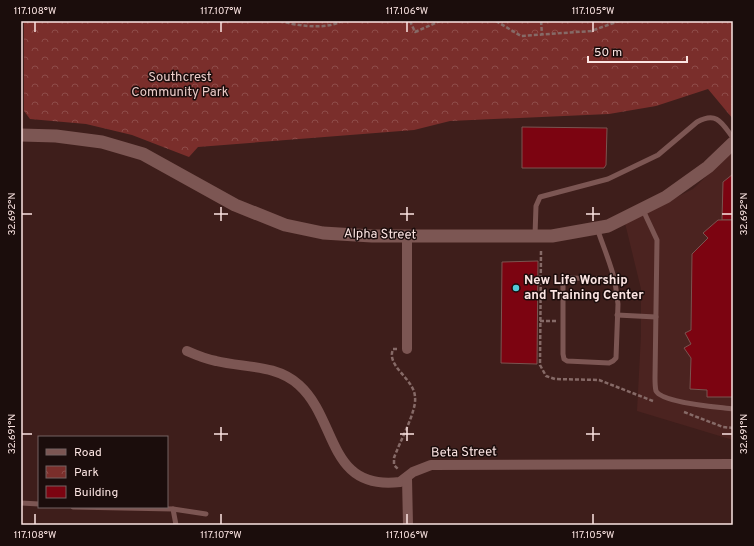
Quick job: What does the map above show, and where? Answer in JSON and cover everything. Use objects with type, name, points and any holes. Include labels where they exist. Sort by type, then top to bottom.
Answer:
[{"type":"street","name":"Alpha Street","points":[[21,135],[56,136],[102,142],[143,154],[235,205],[285,225],[306,230],[344,235],[407,236],[552,236],[608,226],[666,197],[708,167],[733,143]]},
{"type":"street","points":[[407,236],[407,349]]},
{"type":"street","name":"Beta Street","points":[[187,351],[215,361],[279,372],[299,384],[309,395],[341,458],[351,470],[368,482],[400,482],[413,472],[431,465],[733,464]]},
{"type":"street","points":[[407,478],[408,525]]},
{"type":"lane","points":[[535,236],[536,206],[540,197],[608,179],[658,155],[703,118],[720,120],[733,138]]},
{"type":"lane","points":[[642,209],[657,240],[656,390],[660,395],[687,403],[733,408]]},
{"type":"lane","points":[[597,228],[614,279],[617,315],[616,358],[613,362],[609,363],[567,361],[564,359],[563,281],[568,278],[614,279]]},
{"type":"lane","points":[[617,315],[656,317]]},
{"type":"lane","points":[[21,504],[38,504]]},
{"type":"lane","points":[[148,508],[173,509],[206,514]]},
{"type":"lane","points":[[173,509],[176,525]]},
{"type":"path","points":[[280,21],[312,26],[336,24],[342,21]]},
{"type":"path","points":[[410,21],[415,32],[440,21]]},
{"type":"path","points":[[496,21],[521,36],[591,31],[619,21]]},
{"type":"path","points":[[541,21],[542,34]]},
{"type":"path","points":[[540,321],[563,322]]},
{"type":"path","points":[[407,349],[393,349],[392,352],[393,364],[410,382],[416,398],[412,413],[394,458],[394,465],[407,478]]},
{"type":"shaded area","points":[[733,151],[733,440],[637,411],[641,335],[641,289],[625,223],[693,189]]},
{"type":"green space","name":"Southcrest Community Park","points":[[24,21],[733,21],[733,119],[708,89],[656,106],[609,114],[450,121],[414,130],[198,147],[189,157],[132,135],[86,124],[30,119],[24,111]]},
{"type":"building","points":[[522,127],[607,128],[606,165],[604,168],[522,168]]},
{"type":"building","points":[[733,174],[733,220],[722,220],[723,182]]},
{"type":"building","points":[[718,220],[733,220],[733,397],[707,397],[707,390],[690,389],[691,358],[684,348],[691,344],[685,333],[691,330],[692,254],[708,238],[703,233]]},
{"type":"building","points":[[538,261],[537,364],[501,363],[502,262]]},
{"type":"place","name":"New Life Worship and Training Center","points":[[516,288]]}]
